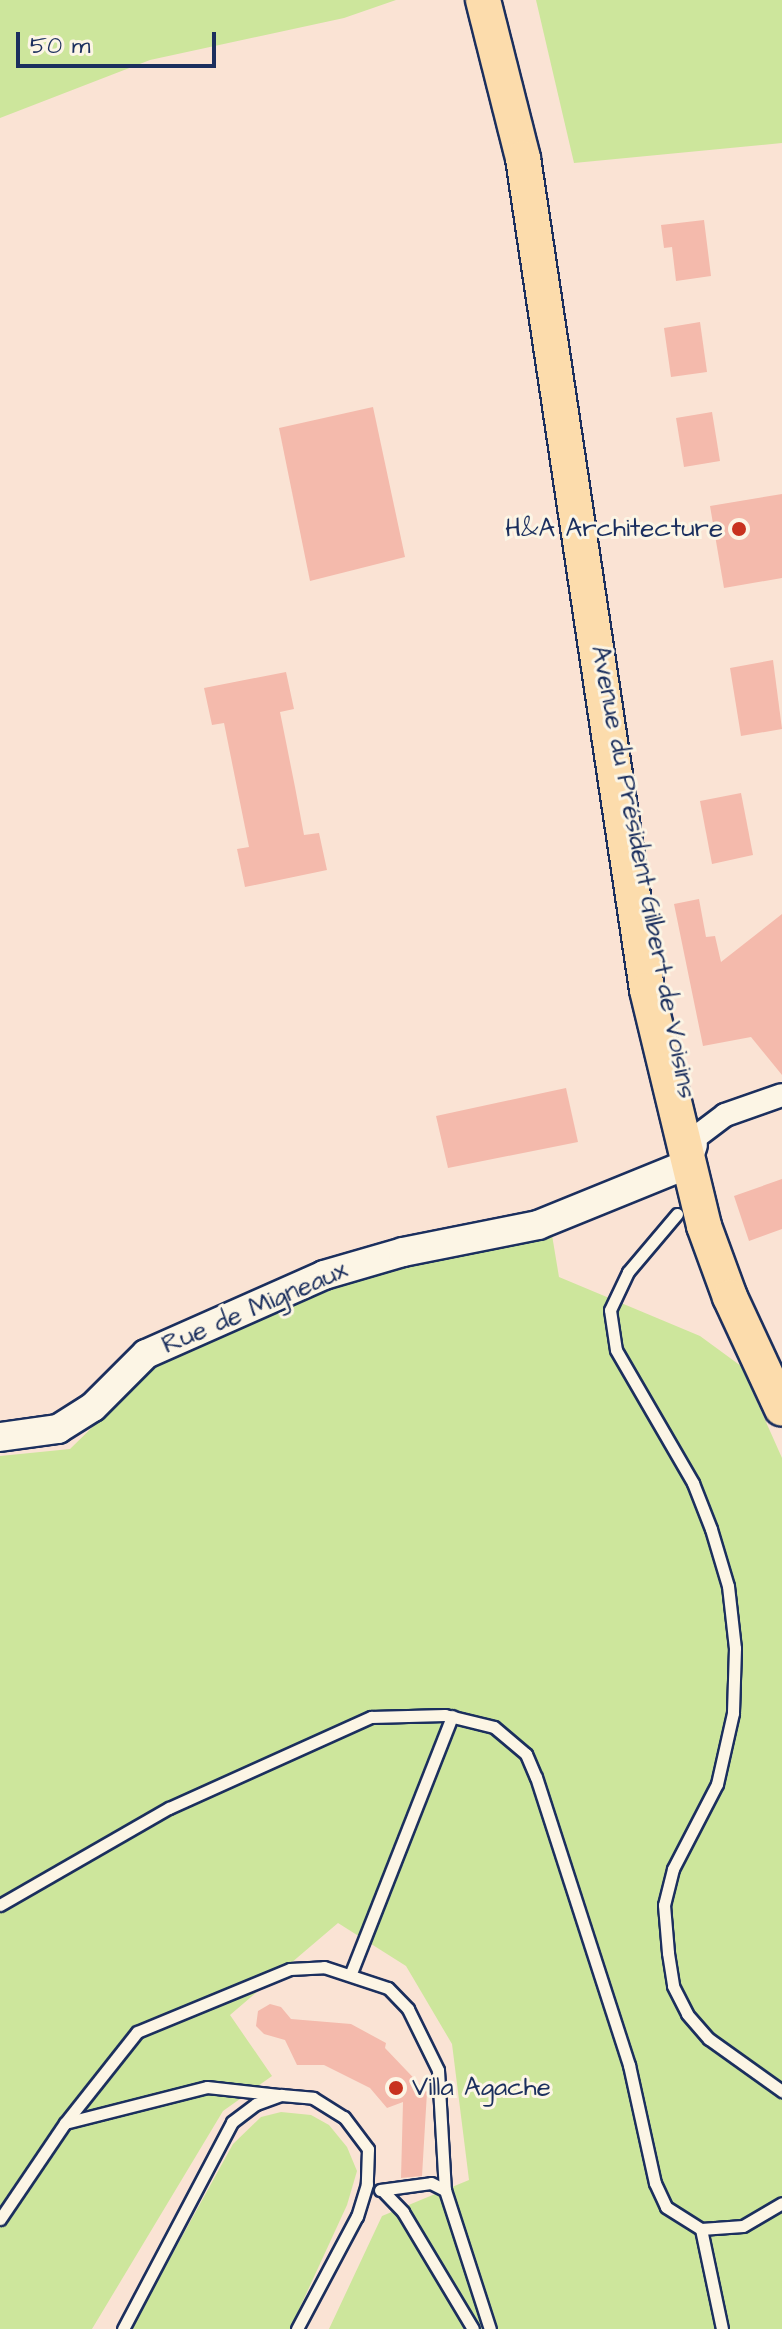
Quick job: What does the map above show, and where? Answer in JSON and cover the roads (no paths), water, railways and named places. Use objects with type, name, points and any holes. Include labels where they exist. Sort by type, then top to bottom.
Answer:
[{"type":"main road","name":"Avenue du Président Gilbert de Voisins","points":[[483,0],[523,158],[592,606],[634,917],[691,1151]]},
{"type":"main road","points":[[691,1151],[782,1362]]},
{"type":"main road","points":[[691,1151],[730,1297],[782,1409]]},
{"type":"street","points":[[691,1151],[725,1115],[782,1095]]},
{"type":"street","name":"Rue de Migneaux","points":[[0,1437],[58,1429],[93,1407],[146,1354],[324,1275],[403,1252],[538,1225],[691,1151]]},
{"type":"lane","points":[[677,1214],[628,1272],[610,1310],[616,1350],[693,1483],[711,1529],[728,1586],[735,1648],[733,1713],[717,1784],[673,1869],[664,1905],[668,1953],[673,1986],[687,2014],[709,2039],[782,2091]]},
{"type":"lane","points":[[351,1973],[452,1716]]},
{"type":"lane","points":[[0,1905],[169,1808],[371,1717],[452,1716],[494,1727],[526,1754],[629,2065],[655,2183],[666,2207],[701,2229],[743,2226],[782,2203]]},
{"type":"lane","points":[[0,2219],[65,2123],[137,2032],[290,1969],[324,1967],[351,1973],[388,1988],[427,2042],[438,2070],[445,2190],[490,2329]]},
{"type":"lane","points":[[65,2123],[207,2087],[313,2098],[344,2117],[368,2149],[367,2184],[357,2216],[297,2329]]},
{"type":"lane","points":[[123,2329],[232,2122],[256,2104],[281,2095]]},
{"type":"lane","points":[[383,2191],[431,2183],[445,2190]]},
{"type":"lane","points":[[367,2184],[383,2191],[403,2212],[473,2329]]},
{"type":"lane","points":[[701,2229],[722,2329]]},
{"type":"place","name":"H&A Architecture","points":[[739,529]]},
{"type":"place","name":"Villa Agache","points":[[396,2088]]}]
